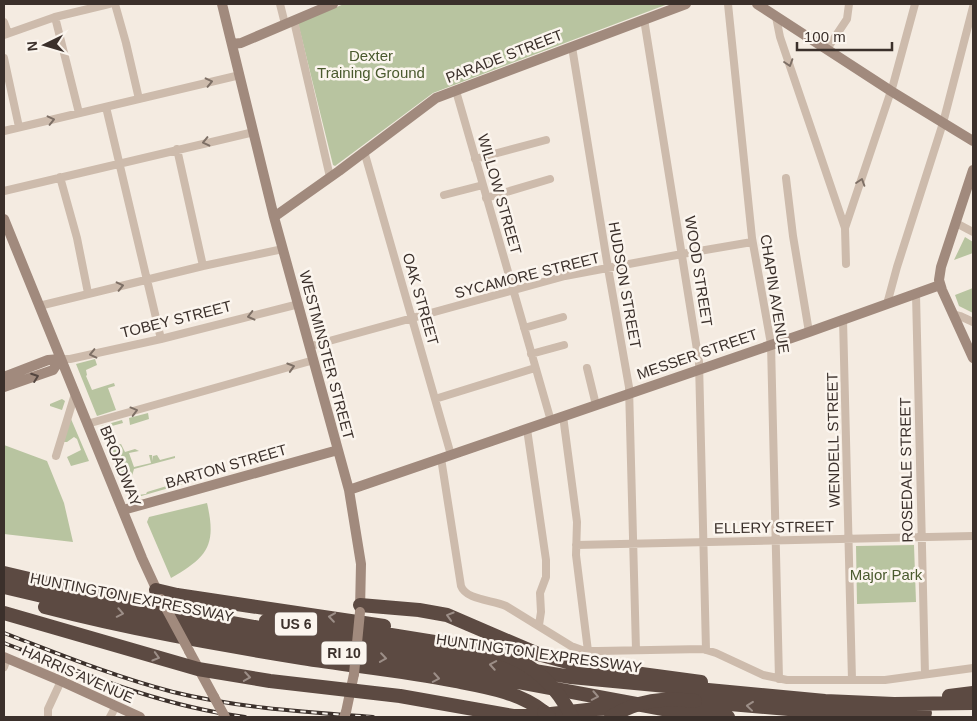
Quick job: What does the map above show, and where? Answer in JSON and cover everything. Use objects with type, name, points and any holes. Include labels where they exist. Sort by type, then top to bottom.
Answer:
[{"type":"highway","name":"US 6","points":[[4,573],[80,591],[160,598],[193,609],[244,618],[367,632],[503,654],[523,663],[543,677],[559,694],[572,717]]},
{"type":"highway","name":"HUNTINGTON EXPRESSWAY","points":[[4,587],[85,606],[270,641],[438,666],[651,707],[728,717]]},
{"type":"highway","name":"US 6","points":[[4,595],[94,619],[163,633],[301,658],[462,682],[519,697],[546,715]]},
{"type":"highway","name":"HUNTINGTON EXPRESSWAY","points":[[160,598],[192,616],[548,674],[617,683],[871,703],[973,704]]},
{"type":"highway","points":[[4,608],[127,631],[163,633]]},
{"type":"highway","points":[[360,608],[419,610],[447,615],[527,650],[571,664],[740,688],[767,696]]},
{"type":"highway","points":[[4,613],[198,669],[270,681],[400,696],[502,715],[540,716],[604,709],[651,707]]},
{"type":"highway","points":[[871,703],[973,693]]},
{"type":"highway","points":[[611,717],[627,708],[652,700],[668,699],[831,713],[907,714],[973,710]]},
{"type":"main road","name":"WESTMINSTER STREET","points":[[222,4],[274,217],[349,490],[361,564],[360,608],[354,674],[345,714]]},
{"type":"main road","points":[[232,44],[240,43],[333,4]]},
{"type":"main road","name":"PARADE STREET","points":[[274,217],[436,98],[686,4]]},
{"type":"main road","points":[[757,4],[891,91],[973,141]]},
{"type":"main road","points":[[973,170],[941,269],[940,285],[973,358]]},
{"type":"main road","name":"BROADWAY","points":[[4,219],[122,510],[160,598],[225,717]]},
{"type":"main road","name":"MESSER STREET","points":[[349,490],[940,285]]},
{"type":"main road","points":[[4,388],[53,370],[60,359]]},
{"type":"main road","name":"TOBEY STREET","points":[[4,377],[48,360],[60,359]]},
{"type":"main road","name":"BARTON STREET","points":[[122,510],[338,450]]},
{"type":"main road","name":"HARRIS AVENUE","points":[[5,661],[61,681],[140,717]]},
{"type":"street","points":[[4,22],[6,34],[55,17],[109,4]]},
{"type":"street","points":[[115,4],[139,99]]},
{"type":"street","points":[[280,4],[289,23],[330,177]]},
{"type":"street","name":"CHAPIN AVENUE","points":[[728,4],[752,242],[771,344],[779,679]]},
{"type":"street","points":[[828,49],[847,19],[849,4]]},
{"type":"street","points":[[845,228],[891,91],[915,4]]},
{"type":"street","points":[[887,304],[943,123],[973,7]]},
{"type":"street","points":[[55,17],[79,113]]},
{"type":"street","points":[[776,17],[780,37],[845,228],[846,264]]},
{"type":"street","name":"WOOD STREET","points":[[644,19],[699,369],[706,650]]},
{"type":"street","name":"HUDSON STREET","points":[[572,46],[630,394],[636,650]]},
{"type":"street","points":[[4,58],[19,127]]},
{"type":"street","points":[[4,131],[240,75]]},
{"type":"street","name":"WILLOW STREET","points":[[456,90],[550,421]]},
{"type":"street","points":[[106,107],[160,339]]},
{"type":"street","points":[[4,191],[254,132]]},
{"type":"street","points":[[475,159],[546,140]]},
{"type":"street","points":[[177,149],[203,266]]},
{"type":"street","name":"OAK STREET","points":[[364,151],[435,399],[446,457],[461,586],[469,596],[501,604],[539,626]]},
{"type":"street","points":[[60,177],[77,238],[88,293]]},
{"type":"street","points":[[786,178],[793,236],[809,332]]},
{"type":"street","points":[[486,198],[550,179]]},
{"type":"street","points":[[444,195],[483,185]]},
{"type":"street","points":[[956,223],[973,232]]},
{"type":"street","name":"SYCAMORE STREET","points":[[310,346],[565,276],[752,242]]},
{"type":"street","points":[[39,306],[203,266],[283,249]]},
{"type":"street","name":"ROSEDALE STREET","points":[[916,294],[925,674]]},
{"type":"street","name":"TOBEY STREET","points":[[60,359],[70,359],[160,339],[299,304]]},
{"type":"street","points":[[953,314],[973,322]]},
{"type":"street","points":[[524,328],[563,317]]},
{"type":"street","name":"WENDELL STREET","points":[[843,319],[852,680]]},
{"type":"street","points":[[531,354],[564,345]]},
{"type":"street","points":[[87,424],[314,360]]},
{"type":"street","points":[[435,399],[535,368]]},
{"type":"street","points":[[587,368],[596,405]]},
{"type":"street","points":[[56,456],[75,394]]},
{"type":"street","points":[[563,416],[577,522],[576,545],[588,651]]},
{"type":"street","points":[[528,429],[546,563],[546,577],[540,593],[541,612],[539,626],[571,646],[588,651],[706,650],[779,679],[885,680],[973,668]]},
{"type":"street","name":"ELLERY STREET","points":[[576,545],[973,536]]},
{"type":"street","points":[[48,717],[48,709],[61,681]]},
{"type":"street","points":[[110,717],[116,706]]},
{"type":"green space","name":"Dexter Training Ground","points":[[344,4],[668,4],[433,93],[335,166],[333,165],[298,23]]},
{"type":"green space","points":[[965,237],[973,242],[973,253],[954,260]]},
{"type":"green space","points":[[973,288],[973,313],[959,306],[955,295]]},
{"type":"green space","points":[[95,359],[97,365],[86,370],[86,376],[92,390],[114,383],[115,386],[108,388],[116,410],[97,416],[76,364]]},
{"type":"green space","points":[[62,399],[65,401],[62,410],[50,406],[50,404]]},
{"type":"green space","points":[[148,413],[149,419],[130,425],[129,418]]},
{"type":"green space","points":[[71,419],[89,461],[71,466],[67,457],[81,450],[77,439],[74,437],[67,442],[63,442]]},
{"type":"green space","points":[[122,420],[123,423],[112,426],[108,432],[103,432],[101,426]]},
{"type":"green space","points":[[113,441],[117,445],[121,444],[125,452],[135,449],[139,451],[129,453],[134,467],[151,463],[149,455],[152,455],[153,461],[153,456],[157,455],[160,460],[175,456],[175,458],[134,469],[132,476],[122,479],[109,445]]},
{"type":"green space","points":[[4,445],[47,461],[64,503],[73,542],[4,534]]},
{"type":"green space","points":[[190,471],[193,481],[131,499],[129,496],[146,494],[147,492],[184,482],[186,479],[183,475]]},
{"type":"green space","points":[[207,503],[211,530],[206,549],[193,563],[171,578],[147,522],[149,517]]},
{"type":"green space","name":"Major Park","points":[[914,545],[916,602],[857,604],[856,546]]},
{"type":"railway","points":[[4,633],[66,657],[173,692],[247,706],[373,717]]},
{"type":"railway","points":[[4,643],[92,677],[152,697],[214,712],[245,717]]}]
